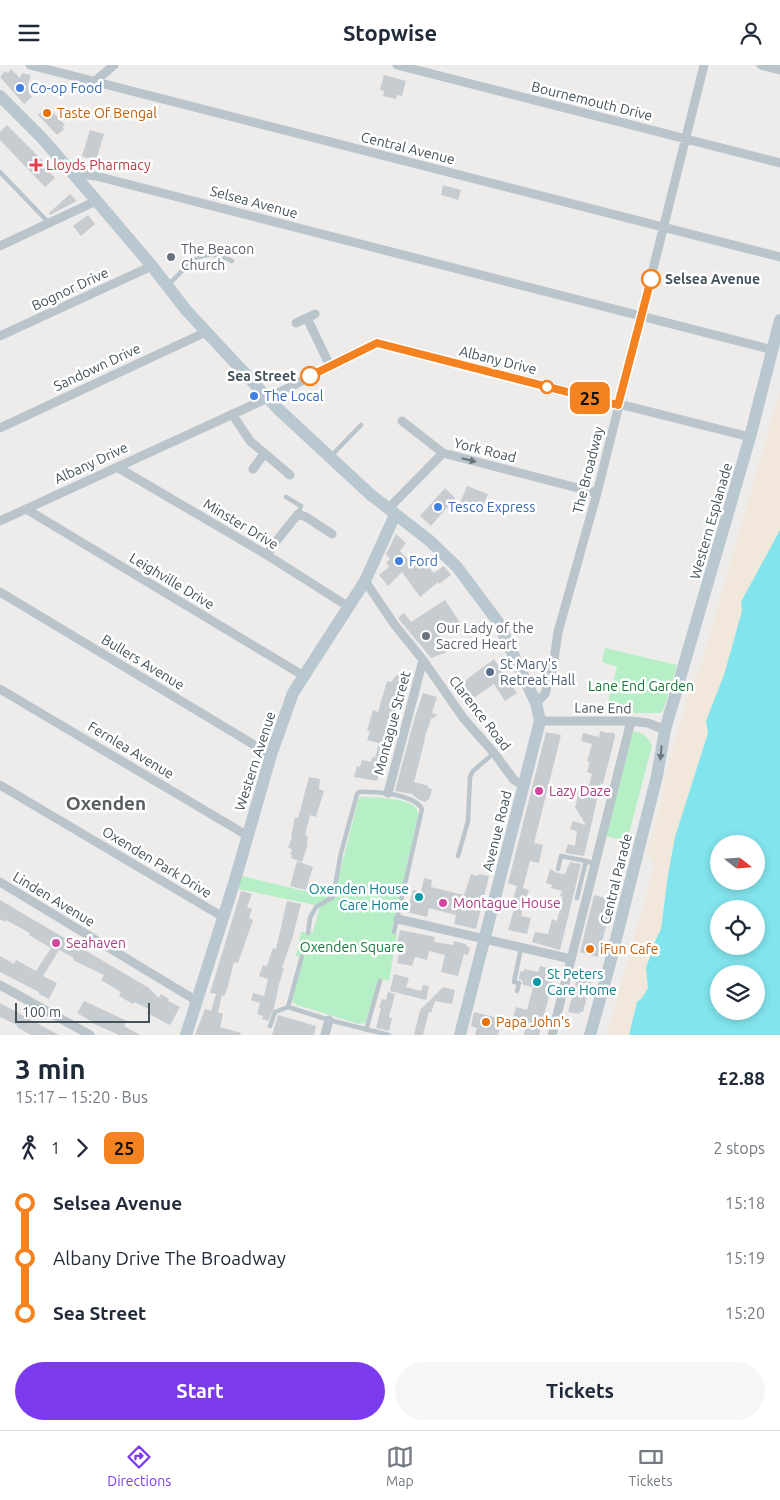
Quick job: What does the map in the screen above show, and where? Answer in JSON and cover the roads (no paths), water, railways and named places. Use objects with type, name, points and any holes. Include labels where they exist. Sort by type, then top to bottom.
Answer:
[{"type":"street","name":"Central Avenue","points":[[30,65],[780,257]]},
{"type":"street","points":[[94,82],[114,65]]},
{"type":"street","name":"Bournemouth Drive","points":[[397,65],[780,163]]},
{"type":"street","name":"The Broadway","points":[[536,703],[545,694],[553,667],[558,632],[597,493],[704,65]]},
{"type":"street","points":[[761,65],[780,70]]},
{"type":"street","points":[[2,104],[25,120],[152,266],[206,332],[268,398],[391,512],[430,541],[457,567],[498,622],[536,703],[540,721]]},
{"type":"street","name":"Selsea Avenue","points":[[76,177],[96,176],[773,350]]},
{"type":"street","points":[[0,246],[96,201]]},
{"type":"street","name":"Bognor Drive","points":[[0,336],[152,266]]},
{"type":"street","points":[[296,323],[311,316],[330,366]]},
{"type":"street","name":"Western Esplanade","points":[[665,730],[750,437],[780,320]]},
{"type":"street","name":"Sandown Drive","points":[[0,428],[206,332]]},
{"type":"street","name":"Albany Drive","points":[[0,521],[268,398],[377,343],[750,437]]},
{"type":"street","points":[[232,414],[250,441],[290,475]]},
{"type":"street","points":[[402,421],[443,453]]},
{"type":"street","name":"York Road","points":[[391,512],[415,481],[443,453],[597,493]]},
{"type":"street","points":[[253,469],[264,454]]},
{"type":"street","name":"Minster Drive","points":[[117,467],[267,555],[349,607]]},
{"type":"street","name":"Leighville Drive","points":[[26,509],[304,676]]},
{"type":"street","name":"Western Avenue","points":[[186,1035],[248,836],[271,755],[294,693],[365,581],[391,512]]},
{"type":"street","points":[[267,555],[298,514],[332,534]]},
{"type":"street","name":"Clarence Road","points":[[365,581],[394,624],[423,660],[464,719],[494,753],[514,780],[524,786]]},
{"type":"street","name":"Bullers Avenue","points":[[0,593],[271,755]]},
{"type":"street","name":"Montague Street","points":[[388,793],[423,660]]},
{"type":"street","name":"Fernlea Avenue","points":[[0,689],[248,836]]},
{"type":"street","name":"Lane End","points":[[540,721],[631,721],[648,723],[665,730]]},
{"type":"street","name":"Avenue Road","points":[[460,1035],[540,721]]},
{"type":"street","points":[[552,1035],[631,721]]},
{"type":"street","name":"Central Parade","points":[[590,1035],[657,777],[665,730]]},
{"type":"street","name":"Oxenden Park Drive","points":[[0,785],[223,917]]},
{"type":"street","name":"Linden Avenue","points":[[0,882],[197,1001]]},
{"type":"street","points":[[398,919],[571,959]]},
{"type":"street","points":[[0,985],[90,1035]]},
{"type":"street","points":[[325,1035],[329,1020]]},
{"type":"lane","points":[[0,172],[49,223]]},
{"type":"lane","points":[[167,285],[199,256],[217,255],[232,261]]},
{"type":"lane","points":[[330,457],[361,425]]},
{"type":"lane","points":[[286,497],[301,506],[298,514]]},
{"type":"lane","points":[[458,856],[468,821],[470,777],[473,771],[494,753]]},
{"type":"lane","points":[[308,933],[310,918],[316,907],[333,897],[341,853],[357,794],[363,791],[388,793],[414,799],[420,803],[422,809],[394,932]]},
{"type":"lane","points":[[558,869],[561,856],[595,864]]},
{"type":"lane","points":[[576,898],[586,861]]},
{"type":"lane","points":[[517,991],[518,983],[514,981],[522,947]]},
{"type":"lane","points":[[288,1007],[302,956]]},
{"type":"lane","points":[[366,1030],[380,981]]},
{"type":"lane","points":[[270,1026],[275,1012],[288,1007],[329,1020],[389,1035]]},
{"type":"water","points":[[780,530],[780,1035],[629,1035],[637,1002],[648,988],[646,968],[661,929],[675,837],[708,733],[706,721],[724,675],[742,611],[741,602]]},
{"type":"place","name":"Co-op Food","points":[[20,88]]},
{"type":"place","name":"Taste Of Bengal","points":[[47,113]]},
{"type":"place","name":"Lloyds Pharmacy","points":[[36,165]]},
{"type":"place","name":"The Beacon Church","points":[[171,257]]},
{"type":"place","name":"Selsea Avenue","points":[[651,279]]},
{"type":"place","name":"Sea Street","points":[[310,376]]},
{"type":"place","name":"The Local","points":[[254,396]]},
{"type":"place","name":"Tesco Express","points":[[438,507]]},
{"type":"place","name":"Ford","points":[[399,561]]},
{"type":"place","name":"Our Lady of the Sacred Heart","points":[[426,636]]},
{"type":"place","name":"St Mary's Retreat Hall","points":[[490,672]]},
{"type":"place","name":"Lazy Daze","points":[[539,791]]},
{"type":"place","name":"Oxenden House Care Home","points":[[419,897]]},
{"type":"place","name":"Montague House","points":[[443,903]]},
{"type":"place","name":"Seahaven","points":[[56,943]]},
{"type":"place","name":"iFun Cafe","points":[[590,949]]},
{"type":"place","name":"St Peters Care Home","points":[[537,982]]},
{"type":"place","name":"Papa John's","points":[[486,1022]]},
{"type":"district","name":"Oxenden","points":[[106,803]]},
{"type":"park label","name":"Lane End Garden","points":[[641,686]]},
{"type":"park label","name":"Oxenden Square","points":[[352,947]]}]
